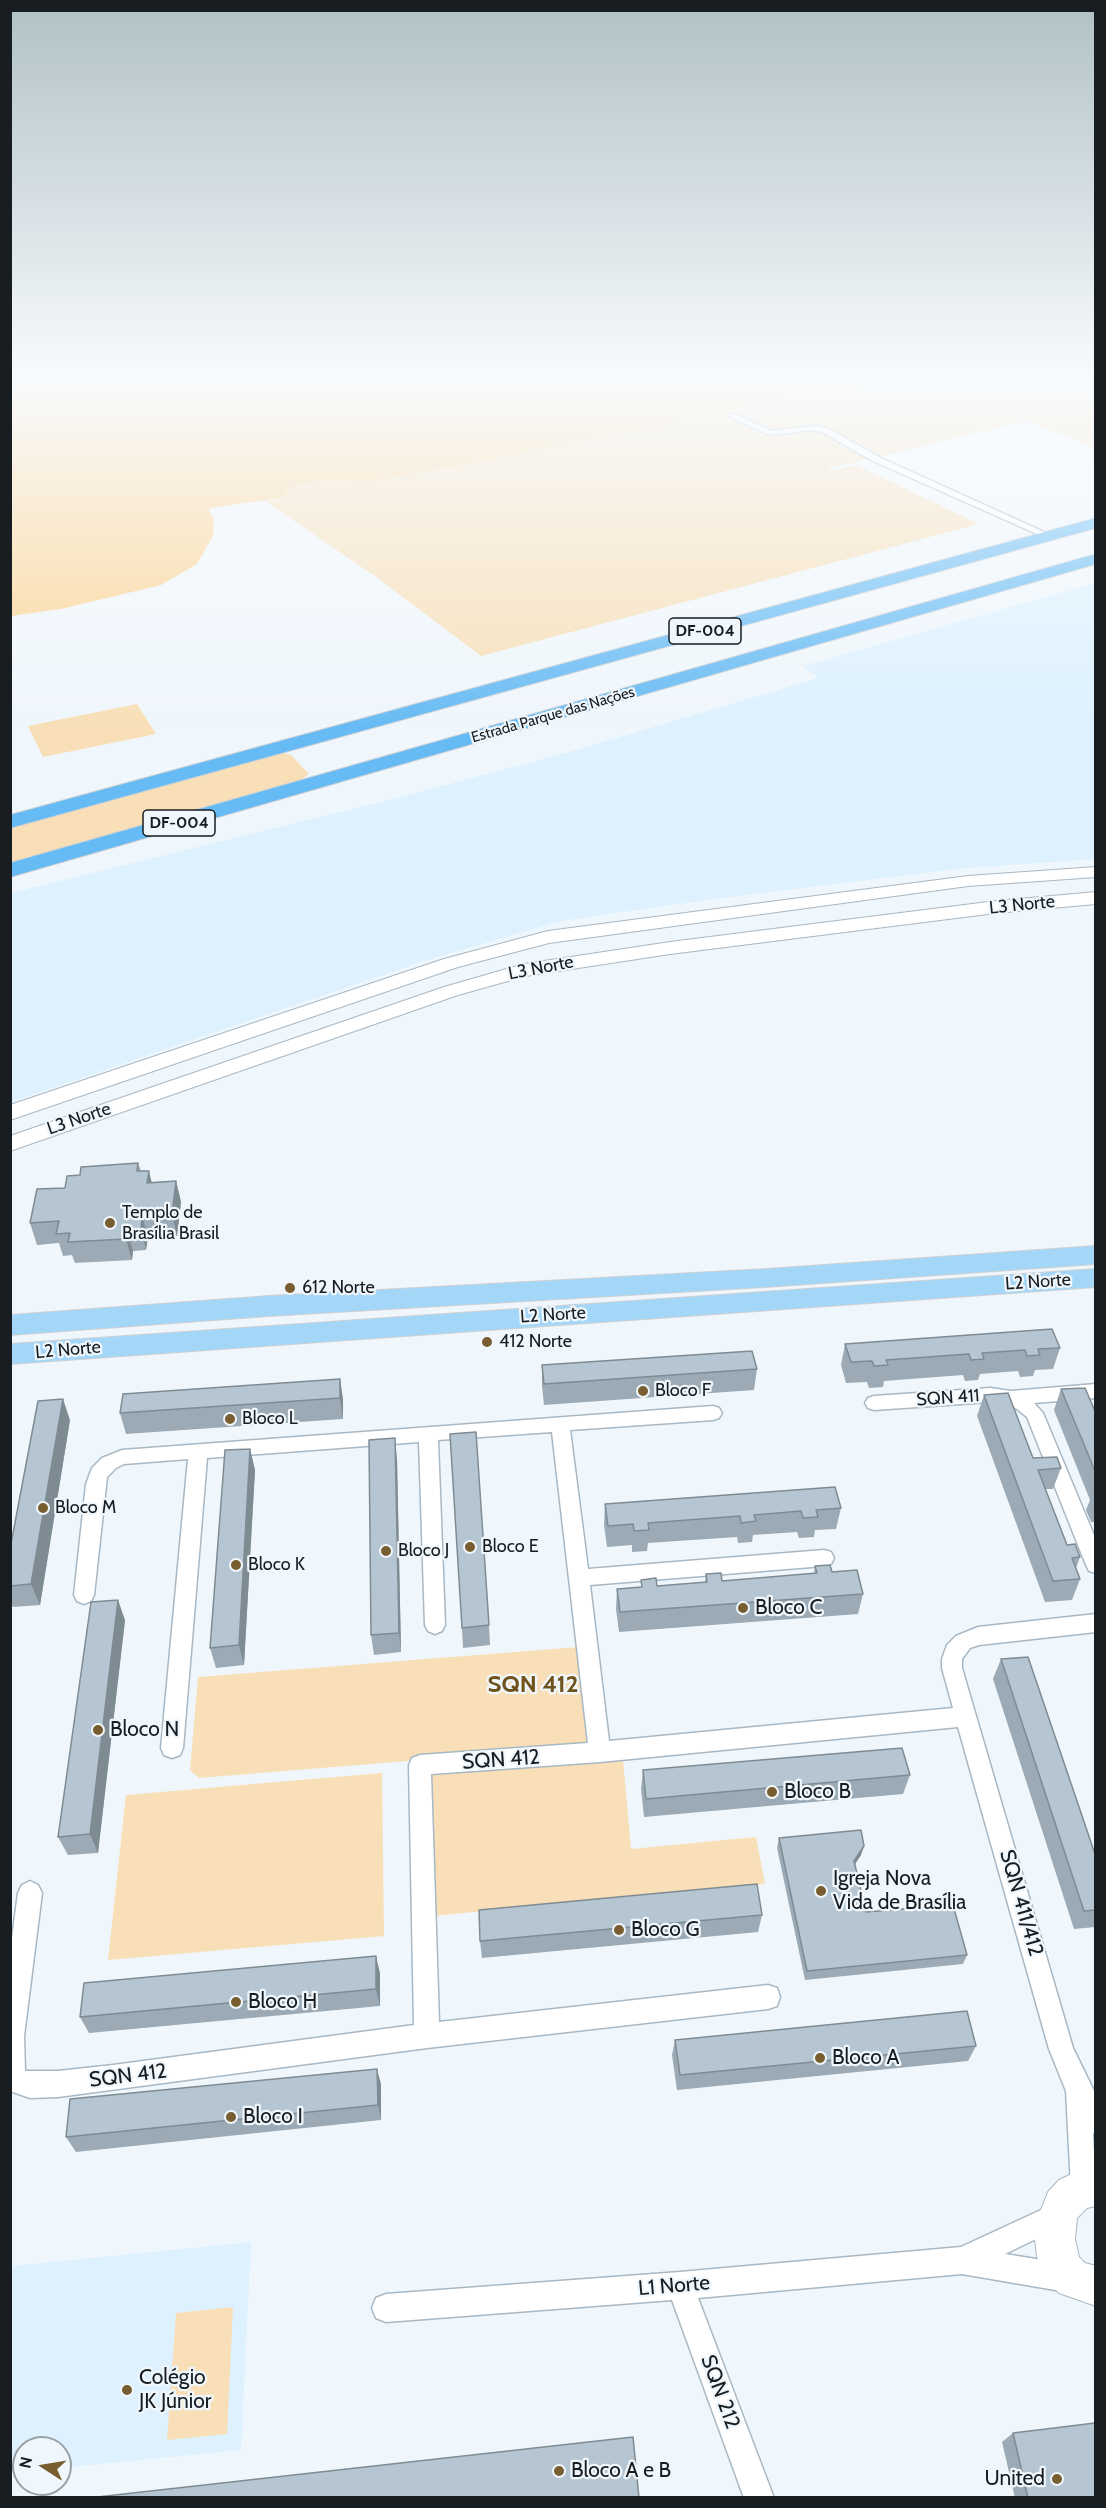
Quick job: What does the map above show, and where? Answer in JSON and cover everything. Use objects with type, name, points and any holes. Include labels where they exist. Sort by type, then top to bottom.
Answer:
[{"type":"highway","name":"Estrada Parque das Nações","points":[[10,870],[330,761],[1095,523]]},
{"type":"highway","name":"Estrada Parque das Nações","points":[[10,822],[292,744],[330,761],[1095,559]]},
{"type":"highway","points":[[292,744],[330,761]]},
{"type":"main road","name":"L3 Norte","points":[[10,1113],[488,952],[548,937],[968,881],[1095,872]]},
{"type":"main road","name":"L3 Norte","points":[[10,1144],[485,980],[559,963],[996,907],[1095,898]]},
{"type":"main road","points":[[664,920],[643,930],[641,937],[653,945],[670,948]]},
{"type":"main road","name":"L2 Norte","points":[[10,1354],[925,1278],[1095,1255]]},
{"type":"main road","name":"L2 Norte","points":[[10,1325],[269,1306],[925,1278],[1095,1278]]},
{"type":"main road","points":[[125,1345],[133,1326],[130,1317]]},
{"type":"main road","points":[[1084,2283],[1065,2271],[1057,2257],[1054,2239],[1058,2215],[1072,2194],[1090,2187]]},
{"type":"street","points":[[952,493],[1049,536]]},
{"type":"street","name":"SQN 411","points":[[874,1403],[990,1395],[1011,1398],[1095,1390]]},
{"type":"street","points":[[1011,1398],[1034,1413],[1095,1565]]},
{"type":"street","points":[[84,1595],[95,1484],[99,1473],[109,1463],[122,1457],[713,1413]]},
{"type":"street","points":[[560,1424],[600,1752]]},
{"type":"street","points":[[428,1433],[435,1625]]},
{"type":"street","points":[[172,1748],[198,1452]]},
{"type":"street","points":[[578,1578],[824,1558]]},
{"type":"street","points":[[967,1716],[952,1659],[954,1651],[963,1642],[978,1636],[1095,1623]]},
{"type":"street","name":"SQN 412","points":[[427,2036],[420,1766],[600,1752],[967,1716]]},
{"type":"street","name":"SQN 411/412","points":[[967,1716],[1061,2049],[1095,2121]]},
{"type":"street","name":"SQN 412","points":[[30,1893],[12,2036],[12,2070],[17,2081],[40,2084],[113,2078],[427,2036],[768,1997]]},
{"type":"street","name":"SQN 411/412","points":[[1078,2089],[1090,2187]]},
{"type":"street","name":"L1 Norte","points":[[962,2260],[1058,2215]]},
{"type":"street","name":"L1 Norte","points":[[386,2308],[680,2286],[962,2260],[1084,2283]]},
{"type":"street","name":"SQN 212","points":[[680,2286],[759,2498]]},
{"type":"shaded area","points":[[11,493],[285,493],[280,498],[211,508],[209,511],[214,519],[213,536],[197,564],[161,585],[61,609],[11,616]]},
{"type":"shaded area","points":[[285,493],[914,493],[979,524],[481,656],[372,574],[266,502],[280,498]]},
{"type":"shaded area","points":[[1095,583],[1095,859],[957,869],[714,899],[561,921],[427,960],[11,1102],[11,893],[393,799],[566,753],[818,678],[803,666]]},
{"type":"shaded area","points":[[137,704],[156,734],[43,757],[28,726]]},
{"type":"shaded area","points":[[278,752],[291,755],[309,774],[298,782],[11,864],[11,826]]},
{"type":"shaded area","points":[[579,1647],[590,1746],[199,1778],[190,1770],[198,1677]]},
{"type":"shaded area","points":[[623,1759],[631,1849],[756,1837],[765,1884],[433,1916],[430,1774]]},
{"type":"shaded area","points":[[382,1773],[384,1936],[108,1960],[126,1795]]},
{"type":"shaded area","name":"Colégio JK Júnior","points":[[251,2242],[241,2450],[72,2467],[72,2436],[12,2436],[11,2473],[11,2266]]},
{"type":"shaded area","points":[[233,2307],[227,2434],[167,2440],[176,2313]]},
{"type":"building","points":[[138,1163],[137,1171],[149,1171],[147,1183],[176,1181],[172,1214],[142,1216],[141,1229],[127,1230],[126,1239],[68,1242],[70,1233],[56,1234],[59,1221],[30,1223],[37,1189],[65,1188],[67,1176],[80,1175],[81,1167]]},
{"type":"building","points":[[1052,1329],[1060,1348],[1038,1349],[1040,1355],[1027,1356],[1025,1350],[982,1353],[984,1359],[971,1360],[969,1354],[886,1360],[888,1365],[874,1366],[872,1361],[851,1362],[845,1344]]},
{"type":"building","points":[[752,1351],[757,1369],[544,1384],[542,1365]]},
{"type":"building","points":[[340,1379],[340,1398],[120,1413],[123,1394]]},
{"type":"building","points":[[1085,1388],[1095,1411],[1095,1471],[1061,1389]]},
{"type":"building","points":[[1008,1393],[1033,1458],[1057,1457],[1061,1468],[1038,1470],[1067,1545],[1075,1544],[1080,1557],[1072,1558],[1080,1579],[1053,1581],[984,1395]]},
{"type":"building","points":[[63,1399],[31,1584],[10,1586],[10,1549],[38,1401]]},
{"type":"building","name":"Bloco E","points":[[476,1432],[489,1625],[462,1628],[450,1434]]},
{"type":"building","name":"Bloco J","points":[[395,1438],[399,1633],[371,1635],[369,1440]]},
{"type":"building","name":"Bloco K","points":[[250,1449],[239,1645],[210,1648],[225,1450]]},
{"type":"building","points":[[835,1487],[841,1508],[816,1510],[818,1517],[803,1518],[801,1511],[754,1515],[756,1521],[741,1523],[740,1516],[648,1523],[649,1530],[634,1531],[633,1524],[608,1526],[605,1504]]},
{"type":"building","points":[[830,1565],[832,1572],[857,1570],[863,1594],[620,1612],[617,1589],[642,1587],[641,1580],[656,1578],[657,1586],[707,1582],[706,1574],[721,1573],[722,1581],[817,1573],[815,1566]]},
{"type":"building","points":[[118,1600],[90,1834],[58,1837],[91,1602]]},
{"type":"building","points":[[1028,1657],[1095,1854],[1095,1910],[1084,1911],[1001,1659]]},
{"type":"building","points":[[902,1748],[910,1775],[646,1799],[643,1770]]},
{"type":"building","name":"Igreja Nova Vida de Brasília","points":[[861,1830],[864,1846],[854,1861],[866,1912],[953,1905],[967,1955],[807,1971],[779,1838]]},
{"type":"building","points":[[757,1884],[762,1915],[480,1941],[479,1910]]},
{"type":"building","points":[[376,1956],[376,1989],[80,2017],[84,1983]]},
{"type":"building","points":[[967,2011],[976,2046],[680,2075],[675,2040]]},
{"type":"building","points":[[377,2069],[378,2105],[66,2137],[70,2099]]},
{"type":"building","points":[[1095,2423],[1095,2498],[1028,2498],[1013,2433]]},
{"type":"building","points":[[633,2437],[639,2498],[88,2498]]},
{"type":"place","name":"Templo de Brasília Brasil","points":[[110,1223]]},
{"type":"place","name":"612 Norte","points":[[290,1288]]},
{"type":"place","name":"412 Norte","points":[[487,1342]]},
{"type":"place","name":"Bloco F","points":[[643,1391]]},
{"type":"place","name":"Bloco L","points":[[230,1419]]},
{"type":"place","name":"Bloco M","points":[[43,1508]]},
{"type":"place","name":"Bloco E","points":[[470,1547]]},
{"type":"place","name":"Bloco J","points":[[386,1551]]},
{"type":"place","name":"Bloco K","points":[[236,1565]]},
{"type":"place","name":"Bloco C","points":[[743,1608]]},
{"type":"place","name":"Bloco N","points":[[98,1730]]},
{"type":"place","name":"Bloco B","points":[[772,1792]]},
{"type":"place","name":"Igreja Nova Vida de Brasília","points":[[821,1891]]},
{"type":"place","name":"Bloco G","points":[[619,1930]]},
{"type":"place","name":"Bloco H","points":[[236,2002]]},
{"type":"place","name":"Bloco A","points":[[820,2058]]},
{"type":"place","name":"Bloco I","points":[[231,2117]]},
{"type":"place","name":"Colégio JK Júnior","points":[[127,2390]]},
{"type":"place","name":"Bloco A e B","points":[[559,2471]]},
{"type":"place","name":"United","points":[[1057,2479]]},
{"type":"district","name":"SQN 412","points":[[533,1685]]}]
